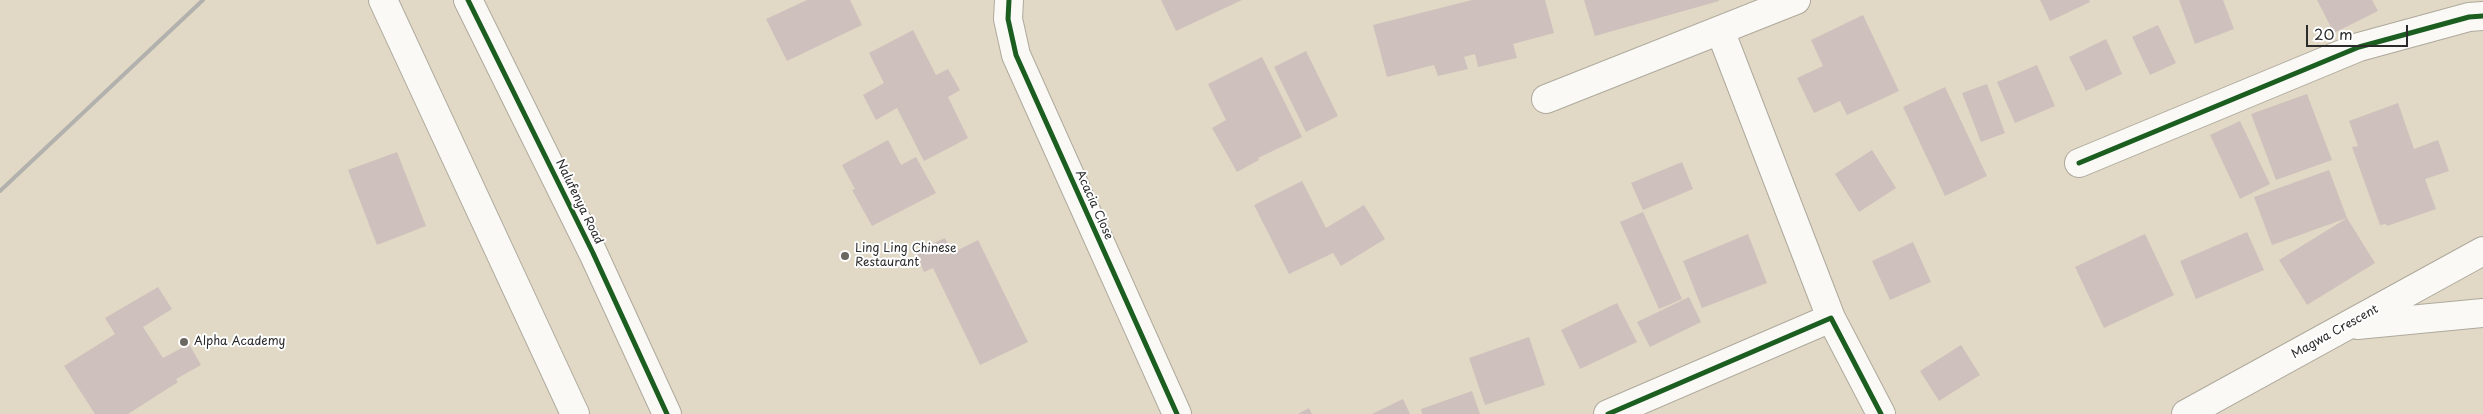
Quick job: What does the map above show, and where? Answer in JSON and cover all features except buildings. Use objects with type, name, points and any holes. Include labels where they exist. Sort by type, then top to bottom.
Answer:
[{"type":"street","points":[[383,0],[575,414]]},
{"type":"street","name":"Nalufenya Road","points":[[468,0],[593,253],[667,414]]},
{"type":"street","name":"Acacia Close","points":[[1009,0],[1008,18],[1016,56],[1178,414]]},
{"type":"street","points":[[1546,99],[1796,0]]},
{"type":"street","points":[[2080,163],[2358,47],[2469,17],[2483,16]]},
{"type":"street","points":[[1720,30],[1831,318],[1881,414]]},
{"type":"street","name":"Magwa Crescent","points":[[2186,414],[2483,251]]},
{"type":"street","points":[[2345,326],[2483,313]]},
{"type":"street","points":[[1608,414],[1831,318]]},
{"type":"railway","points":[[0,191],[203,0]]},
{"type":"cycle path","points":[[468,0],[593,253],[667,414]]},
{"type":"cycle path","points":[[1009,0],[1008,19],[1016,55],[1177,414]]},
{"type":"cycle path","points":[[2079,163],[2359,47],[2469,17],[2483,16]]},
{"type":"cycle path","points":[[1608,414],[1831,318],[1881,414]]},
{"type":"place","name":"Ling Ling Chinese Restaurant","points":[[845,256]]},
{"type":"place","name":"Alpha Academy","points":[[184,342]]}]
